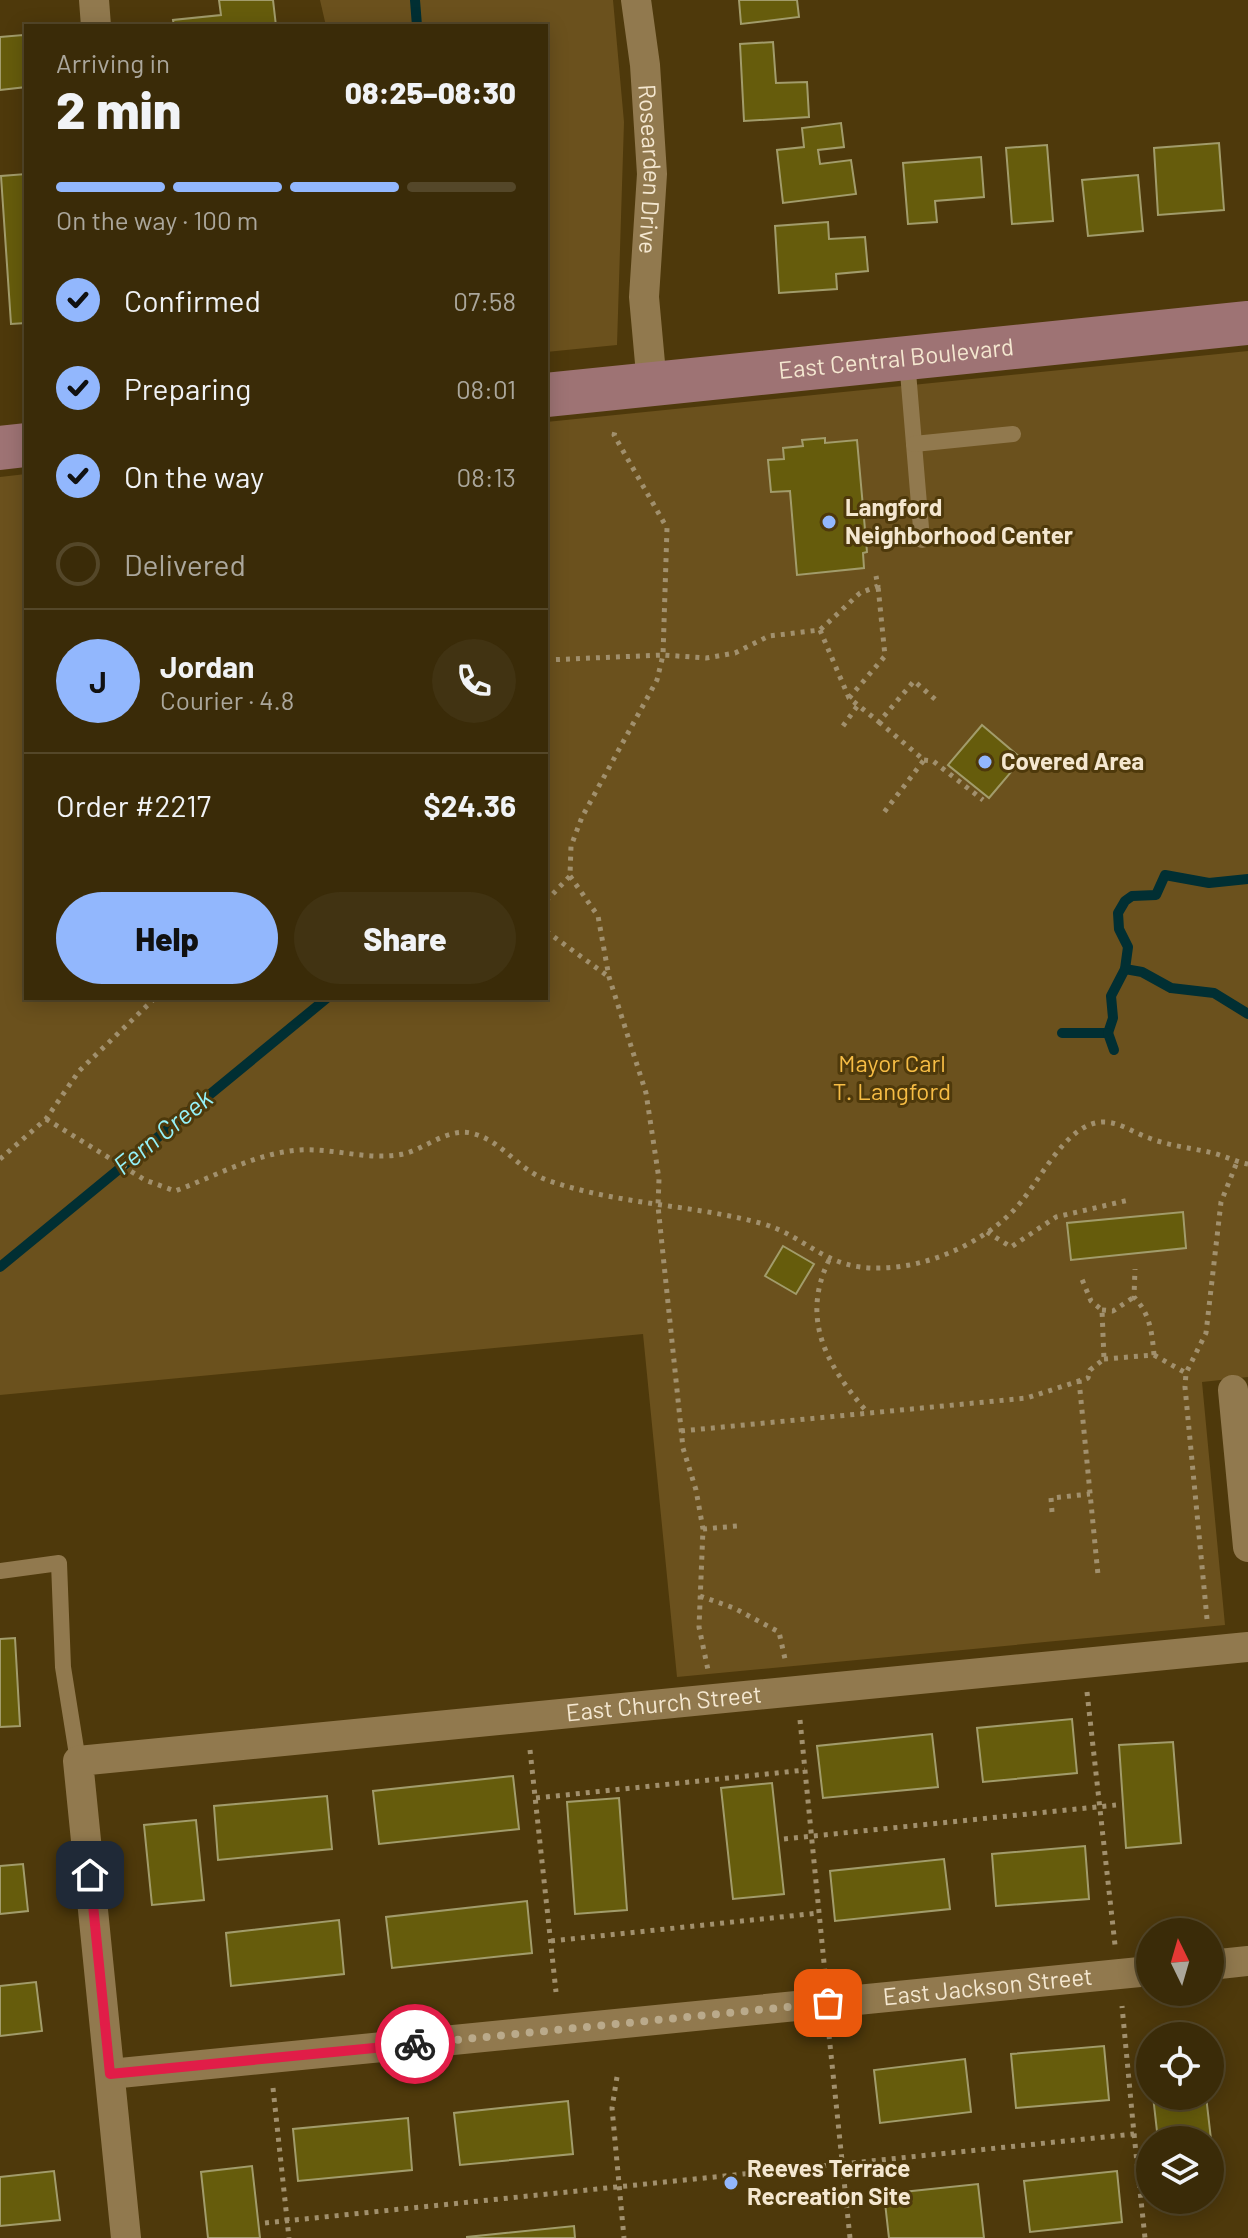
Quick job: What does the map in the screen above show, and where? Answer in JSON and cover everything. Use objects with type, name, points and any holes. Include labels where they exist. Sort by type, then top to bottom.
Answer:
[{"type":"street","points":[[94,0],[96,24]]},
{"type":"street","name":"Rosearden Drive","points":[[636,0],[645,65],[652,174],[644,297],[652,385]]},
{"type":"street","name":"East Central Boulevard","points":[[548,395],[1248,323]]},
{"type":"street","points":[[0,448],[24,445]]},
{"type":"street","points":[[1233,1390],[1248,1547]]},
{"type":"street","name":"East Church Street","points":[[78,1761],[1248,1647]]},
{"type":"street","points":[[78,1761],[126,2238]]},
{"type":"street","points":[[1224,1964],[1248,1961]]},
{"type":"street","name":"East Jackson Street","points":[[110,2074],[1136,1972]]},
{"type":"lane","points":[[907,359],[922,540]]},
{"type":"lane","points":[[914,444],[1013,434]]},
{"type":"lane","points":[[0,1571],[59,1563],[63,1667],[78,1761]]},
{"type":"path","points":[[619,420],[614,435],[667,528],[663,655],[657,680],[582,817],[571,846],[570,876],[598,916],[609,977],[646,1093],[659,1179],[658,1206],[681,1431],[703,1529],[699,1627],[710,1679]]},
{"type":"path","points":[[849,698],[885,656],[876,576]]},
{"type":"path","points":[[548,660],[663,655],[706,658],[735,653],[769,636],[820,630],[860,593],[878,586]]},
{"type":"path","points":[[820,630],[849,698],[924,760],[933,761],[983,800]]},
{"type":"path","points":[[879,722],[914,681],[936,700]]},
{"type":"path","points":[[843,726],[858,705]]},
{"type":"path","points":[[882,815],[924,760]]},
{"type":"path","points":[[548,899],[570,876]]},
{"type":"path","points":[[548,932],[609,977]]},
{"type":"path","points":[[0,1159],[46,1119],[79,1071],[153,1000]]},
{"type":"path","points":[[46,1119],[145,1180],[175,1191],[269,1153],[314,1150],[403,1154],[446,1136],[470,1133],[501,1147],[523,1168],[545,1180],[632,1204],[718,1213],[764,1224],[829,1260],[843,1266],[866,1268],[909,1266],[950,1252],[986,1232],[1012,1212],[1080,1127],[1102,1122],[1119,1124],[1148,1138],[1248,1164]]},
{"type":"path","points":[[986,1232],[1011,1247],[1056,1217],[1129,1200]]},
{"type":"path","points":[[829,1260],[814,1301],[819,1326],[827,1357],[840,1381],[868,1413]]},
{"type":"path","points":[[1135,1269],[1134,1297],[1143,1306],[1152,1328],[1154,1355]]},
{"type":"path","points":[[1081,1277],[1091,1301],[1102,1310],[1113,1311],[1134,1297]]},
{"type":"path","points":[[1102,1310],[1104,1359]]},
{"type":"path","points":[[681,1431],[1027,1398],[1088,1378],[1090,1370],[1104,1359],[1154,1355],[1186,1373]]},
{"type":"path","points":[[1079,1380],[1098,1575]]},
{"type":"path","points":[[1052,1512],[1051,1498],[1090,1494]]},
{"type":"path","points":[[703,1529],[737,1526]]},
{"type":"path","points":[[700,1596],[734,1608],[779,1632],[785,1660]]},
{"type":"path","points":[[1084,1663],[1145,2238]]},
{"type":"path","points":[[798,1691],[828,2003]]},
{"type":"path","points":[[530,1750],[556,1992]]},
{"type":"path","points":[[536,1798],[805,1770]]},
{"type":"path","points":[[784,1839],[1116,1805]]},
{"type":"path","points":[[551,1941],[819,1913]]},
{"type":"path","points":[[829,2034],[850,2238]]},
{"type":"path","points":[[270,2058],[289,2238]]},
{"type":"path","points":[[617,2077],[612,2108],[624,2238]]},
{"type":"path","points":[[265,2223],[1134,2134]]},
{"type":"green space","points":[[320,0],[613,0],[624,122],[617,345],[548,352],[548,24],[326,24]]},
{"type":"green space","name":"Mayor Carl T. Langford","points":[[1248,351],[1248,1377],[1202,1382],[1225,1625],[677,1677],[643,1334],[0,1395],[0,477],[24,474],[24,1000],[548,1000],[548,422]]},
{"type":"building","points":[[219,0],[273,0],[276,24],[174,24],[173,20],[221,15]]},
{"type":"building","points":[[739,0],[797,0],[799,17],[741,24]]},
{"type":"building","points":[[23,35],[24,87],[0,90],[0,37]]},
{"type":"building","points":[[773,42],[776,83],[807,82],[809,117],[744,121],[740,44]]},
{"type":"building","points":[[841,123],[844,147],[818,150],[820,164],[851,160],[856,194],[783,203],[777,150],[804,147],[802,128]]},
{"type":"building","points":[[1219,143],[1224,210],[1158,215],[1154,148]]},
{"type":"building","points":[[1047,145],[1053,221],[1012,224],[1006,148]]},
{"type":"building","points":[[981,157],[984,197],[935,201],[937,222],[908,224],[903,163]]},
{"type":"building","points":[[24,174],[24,323],[11,324],[1,176]]},
{"type":"building","points":[[1138,175],[1143,231],[1088,236],[1082,180]]},
{"type":"building","points":[[828,222],[829,239],[865,237],[868,271],[836,274],[837,289],[779,293],[775,226]]},
{"type":"building","name":"Langford Neighborhood Center","points":[[825,438],[825,443],[857,440],[867,552],[863,553],[864,568],[797,575],[790,491],[771,492],[768,460],[784,459],[783,448],[803,446],[802,440]]},
{"type":"building","name":"Covered Area","points":[[982,725],[1022,759],[989,798],[948,765]]},
{"type":"building","points":[[1183,1212],[1186,1248],[1071,1260],[1067,1223]]},
{"type":"building","points":[[783,1246],[814,1264],[796,1294],[765,1276]]},
{"type":"building","points":[[15,1638],[20,1726],[0,1727],[0,1639]]},
{"type":"building","points":[[1072,1719],[1077,1773],[983,1782],[977,1728]]},
{"type":"building","points":[[932,1734],[938,1787],[823,1798],[817,1746]]},
{"type":"building","points":[[1173,1742],[1181,1843],[1126,1848],[1119,1745]]},
{"type":"building","points":[[513,1776],[519,1829],[379,1844],[373,1791]]},
{"type":"building","points":[[772,1783],[784,1894],[733,1899],[721,1788]]},
{"type":"building","points":[[327,1796],[332,1849],[218,1860],[214,1806]]},
{"type":"building","points":[[619,1798],[627,1910],[575,1914],[567,1802]]},
{"type":"building","points":[[196,1820],[204,1900],[152,1905],[144,1825]]},
{"type":"building","points":[[1085,1846],[1089,1899],[996,1906],[992,1854]]},
{"type":"building","points":[[944,1859],[950,1909],[835,1921],[830,1871]]},
{"type":"building","points":[[23,1864],[28,1911],[0,1914],[0,1866]]},
{"type":"building","points":[[527,1901],[532,1953],[392,1968],[386,1917]]},
{"type":"building","points":[[339,1920],[344,1974],[231,1986],[226,1933]]},
{"type":"building","points":[[36,1982],[42,2031],[0,2036],[0,1986]]},
{"type":"building","points":[[1104,2046],[1109,2100],[1016,2108],[1011,2054]]},
{"type":"building","points":[[965,2059],[971,2112],[880,2123],[874,2070]]},
{"type":"building","points":[[568,2101],[573,2154],[460,2165],[454,2113]]},
{"type":"building","points":[[1155,2110],[1208,2110],[1209,2126],[1156,2126]]},
{"type":"building","points":[[408,2118],[412,2170],[298,2181],[293,2129]]},
{"type":"building","points":[[252,2166],[260,2238],[208,2238],[201,2172]]},
{"type":"building","points":[[54,2171],[60,2220],[0,2226],[0,2177]]},
{"type":"building","points":[[1117,2171],[1122,2222],[1030,2232],[1024,2181]]},
{"type":"building","points":[[978,2184],[984,2238],[889,2238],[884,2194]]},
{"type":"building","points":[[574,2226],[575,2238],[467,2238],[467,2237]]},
{"type":"waterway","name":"Fern Creek","points":[[415,0],[417,24]]},
{"type":"waterway","points":[[1062,1033],[1108,1033],[1113,1018],[1111,996],[1125,969],[1128,947],[1119,929],[1118,913],[1125,901],[1132,896],[1156,895],[1165,875],[1209,883],[1248,879]]},
{"type":"waterway","points":[[1125,969],[1142,972],[1171,988],[1214,993],[1248,1014]]},
{"type":"waterway","name":"Fern Creek","points":[[0,1267],[325,1000]]},
{"type":"waterway","points":[[1108,1033],[1114,1050]]},
{"type":"way so far","points":[[415,2044],[828,2003]]},
{"type":"place","name":"Langford Neighborhood Center","points":[[829,522]]},
{"type":"place","name":"Covered Area","points":[[985,762]]},
{"type":"place","name":"Reeves Terrace Recreation Site","points":[[731,2183]]},
{"type":"route","points":[[90,1875],[110,2074],[415,2044]]}]
